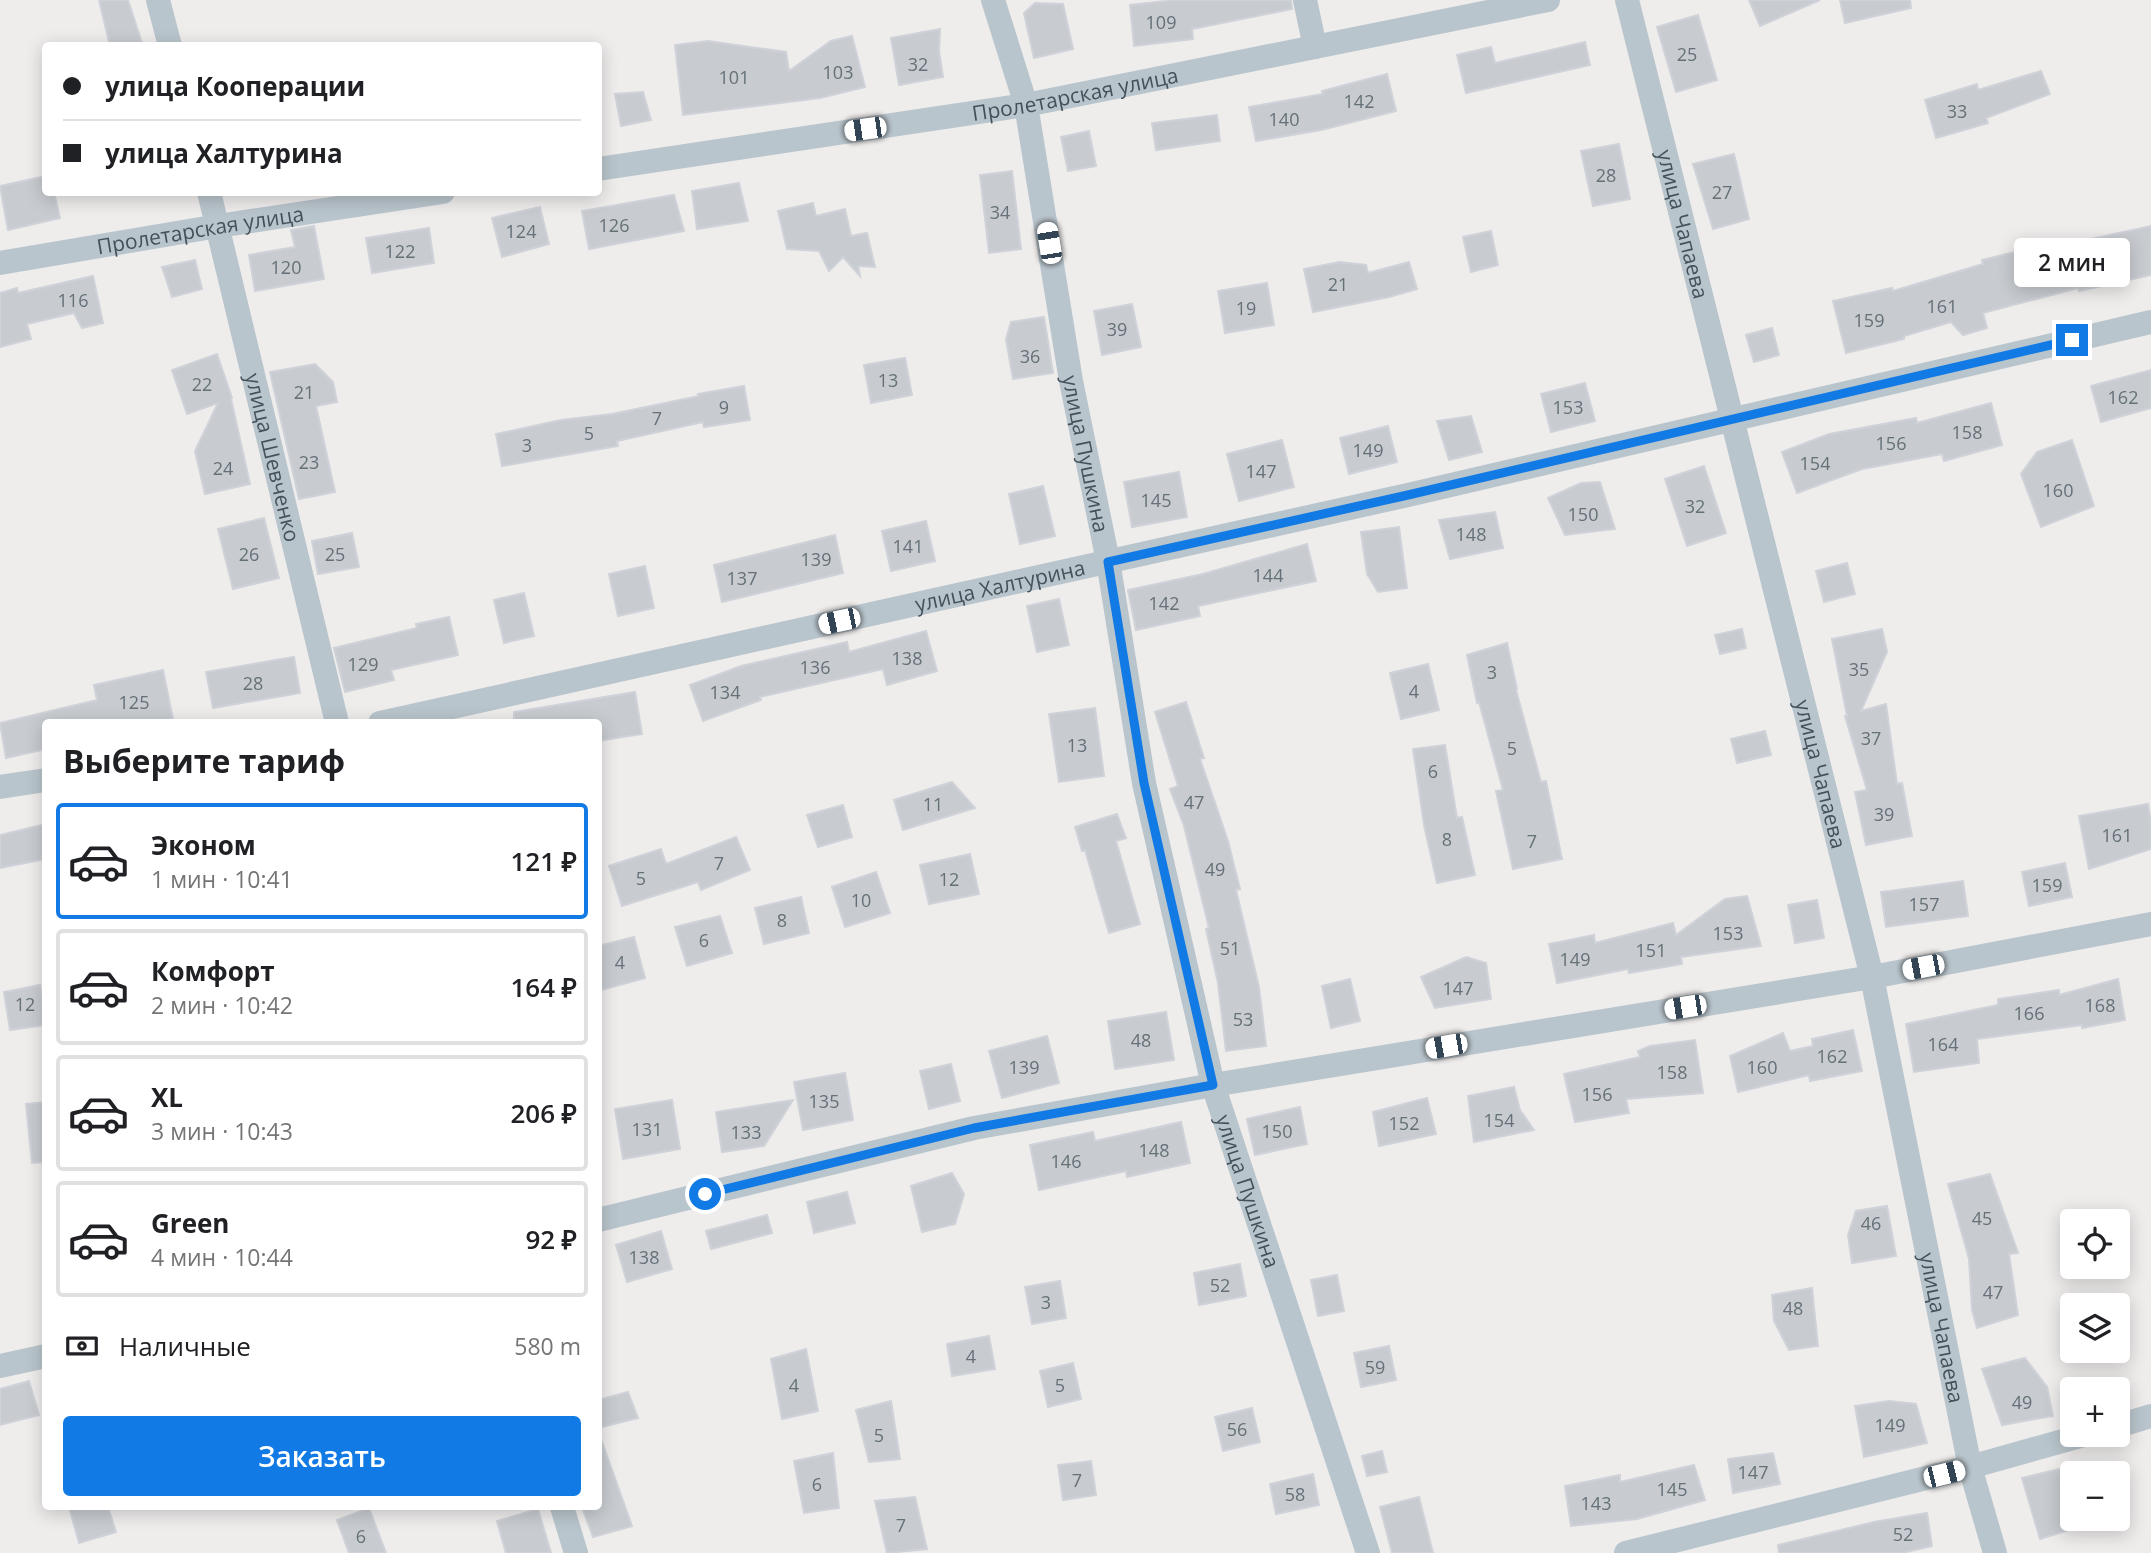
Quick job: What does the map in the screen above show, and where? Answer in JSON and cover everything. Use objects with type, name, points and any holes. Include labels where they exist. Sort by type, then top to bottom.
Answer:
[{"type":"street","points":[[158,0],[169,42]]},
{"type":"street","name":"улица Пушкина","points":[[993,0],[1027,105],[1071,382],[1108,562],[1144,783],[1213,1085],[1368,1553]]},
{"type":"street","points":[[1305,0],[1315,47]]},
{"type":"street","name":"Пролетарская улица","points":[[602,168],[1027,105],[1548,0]]},
{"type":"street","name":"улица Чапаева","points":[[1627,0],[1872,977],[1970,1467],[1995,1553]]},
{"type":"street","name":"улица Шевченко","points":[[210,196],[336,719]]},
{"type":"street","name":"Пролетарская улица","points":[[0,263],[417,196]]},
{"type":"street","name":"улица Халтурина","points":[[398,719],[1408,495],[2151,322]]},
{"type":"street","points":[[0,787],[42,781]]},
{"type":"street","points":[[602,1219],[974,1128],[1213,1085],[1872,977],[2151,924]]},
{"type":"street","points":[[0,1366],[42,1357]]},
{"type":"street","points":[[2130,1422],[2151,1416]]},
{"type":"street","points":[[1626,1553],[1970,1467],[2060,1442]]},
{"type":"street","points":[[563,1510],[576,1553]]},
{"type":"building","points":[[99,0],[128,0],[142,42],[109,42]]},
{"type":"building","points":[[1175,0],[1291,0],[1292,9],[1192,29],[1193,39],[1134,46],[1130,5]]},
{"type":"building","points":[[1749,0],[1820,0],[1760,26]]},
{"type":"building","points":[[1840,0],[1910,0],[1911,8],[1845,23]]},
{"type":"building","points":[[1035,3],[1063,4],[1073,49],[1034,58],[1024,13]]},
{"type":"building","points":[[1698,15],[1717,80],[1676,92],[1657,27]]},
{"type":"building","points":[[940,29],[939,51],[943,77],[899,85],[891,38]]},
{"type":"building","points":[[852,36],[865,87],[820,98],[683,115],[675,45],[708,41],[786,52],[789,71],[831,41]]},
{"type":"building","points":[[1585,42],[1590,65],[1466,93],[1457,55],[1491,47],[1495,63]]},
{"type":"building","points":[[2041,71],[2050,94],[1986,118],[1988,123],[1936,138],[1925,100],[1977,84],[1978,90]]},
{"type":"building","points":[[1387,74],[1396,111],[1321,130],[1256,141],[1249,107],[1323,94],[1322,91]]},
{"type":"building","points":[[643,92],[651,120],[621,126],[615,94]]},
{"type":"building","points":[[1217,115],[1220,141],[1156,150],[1152,123]]},
{"type":"building","points":[[1089,131],[1096,166],[1068,171],[1061,137]]},
{"type":"building","points":[[1619,144],[1630,199],[1593,206],[1581,151]]},
{"type":"building","points":[[1734,154],[1749,219],[1713,229],[1693,164]]},
{"type":"building","points":[[1012,171],[1021,249],[989,253],[980,175]]},
{"type":"building","points":[[42,177],[42,196],[55,196],[60,218],[8,230],[0,186]]},
{"type":"building","points":[[739,183],[748,221],[697,229],[692,191]]},
{"type":"building","points":[[674,195],[684,231],[589,249],[582,211]]},
{"type":"building","points":[[813,203],[816,216],[845,209],[851,236],[867,233],[875,267],[858,266],[860,276],[843,257],[829,271],[819,251],[787,249],[778,211]]},
{"type":"building","points":[[540,207],[549,244],[502,257],[492,218]]},
{"type":"building","points":[[314,226],[324,279],[255,291],[249,255],[295,247],[291,230]]},
{"type":"building","points":[[2151,226],[2151,275],[2079,291],[2078,288],[1983,313],[1987,328],[1963,335],[1951,322],[1904,336],[1904,339],[1846,353],[1833,301],[1892,288],[1893,291],[1983,264],[1982,260],[2035,247],[2036,251]]},
{"type":"building","points":[[429,228],[434,263],[372,273],[366,238]]},
{"type":"building","points":[[1491,231],[1498,265],[1471,272],[1463,237]]},
{"type":"building","points":[[195,260],[202,289],[172,297],[162,267]]},
{"type":"building","points":[[1339,262],[1366,265],[1368,273],[1409,262],[1417,289],[1313,312],[1304,269]]},
{"type":"building","points":[[93,276],[103,323],[82,328],[74,313],[27,324],[31,339],[0,347],[0,293],[17,288],[18,293]]},
{"type":"building","points":[[1267,283],[1274,325],[1225,333],[1218,291]]},
{"type":"building","points":[[1132,304],[1141,347],[1102,355],[1094,311]]},
{"type":"building","points":[[1044,317],[1053,373],[1013,379],[1006,339],[1011,322]]},
{"type":"building","points":[[1772,328],[1779,355],[1754,362],[1746,335]]},
{"type":"building","points":[[217,354],[232,398],[250,484],[205,494],[195,451],[218,403],[187,414],[172,370]]},
{"type":"building","points":[[905,358],[912,395],[871,403],[864,365]]},
{"type":"building","points":[[315,364],[333,382],[337,402],[316,406],[335,492],[299,499],[270,372]]},
{"type":"building","points":[[2151,370],[2151,408],[2101,422],[2091,386]]},
{"type":"building","points":[[1585,383],[1595,421],[1551,432],[1541,394]]},
{"type":"building","points":[[744,386],[750,420],[704,427],[703,422],[617,441],[618,446],[502,466],[496,434],[561,420],[612,414]]},
{"type":"building","points":[[1991,403],[2002,445],[1944,461],[1942,454],[1862,469],[1797,493],[1782,452],[1829,434],[1916,418],[1917,423]]},
{"type":"building","points":[[1471,416],[1482,452],[1449,460],[1437,421]]},
{"type":"building","points":[[1388,426],[1397,462],[1349,474],[1340,438]]},
{"type":"building","points":[[1282,440],[1294,487],[1239,501],[1227,454]]},
{"type":"building","points":[[2072,440],[2094,506],[2041,527],[2021,474],[2037,452]]},
{"type":"building","points":[[1704,466],[1726,533],[1687,546],[1665,479]]},
{"type":"building","points":[[1179,472],[1187,517],[1132,527],[1124,482]]},
{"type":"building","points":[[1600,482],[1615,529],[1565,535],[1548,498],[1581,483]]},
{"type":"building","points":[[1043,486],[1055,536],[1020,544],[1009,494]]},
{"type":"building","points":[[1495,512],[1503,548],[1450,559],[1439,520]]},
{"type":"building","points":[[264,518],[279,578],[233,589],[218,529]]},
{"type":"building","points":[[926,521],[935,561],[891,571],[882,531]]},
{"type":"building","points":[[1399,527],[1407,588],[1378,592],[1367,574],[1361,532]]},
{"type":"building","points":[[352,533],[359,567],[318,574],[312,541]]},
{"type":"building","points":[[835,535],[843,573],[722,602],[714,565]]},
{"type":"building","points":[[1307,544],[1316,581],[1198,606],[1200,616],[1136,630],[1128,590],[1203,574]]},
{"type":"building","points":[[1847,563],[1855,594],[1824,602],[1816,571]]},
{"type":"building","points":[[645,566],[654,608],[618,616],[609,574]]},
{"type":"building","points":[[524,593],[534,636],[504,643],[494,600]]},
{"type":"building","points":[[1059,599],[1069,645],[1037,652],[1027,606]]},
{"type":"building","points":[[449,617],[458,655],[391,670],[394,680],[345,692],[334,648],[417,628],[416,624]]},
{"type":"building","points":[[1742,629],[1746,648],[1720,654],[1715,635]]},
{"type":"building","points":[[1882,629],[1887,652],[1861,711],[1886,704],[1897,784],[1902,783],[1912,836],[1866,845],[1855,792],[1867,790],[1845,716],[1832,639]]},
{"type":"building","points":[[926,631],[937,671],[887,685],[883,669],[760,697],[761,700],[703,721],[690,685],[741,666],[847,642],[849,652]]},
{"type":"building","points":[[1507,643],[1516,690],[1541,782],[1546,781],[1562,859],[1513,869],[1496,791],[1503,790],[1479,702],[1477,703],[1467,655]]},
{"type":"building","points":[[294,657],[300,693],[213,708],[206,672]]},
{"type":"building","points":[[1428,664],[1439,710],[1401,719],[1390,673]]},
{"type":"building","points":[[163,670],[173,719],[42,719],[42,750],[6,758],[0,723],[97,700],[94,685]]},
{"type":"building","points":[[635,692],[642,734],[602,740],[602,719],[514,719],[514,712]]},
{"type":"building","points":[[1186,702],[1204,758],[1200,759],[1228,841],[1240,889],[1236,890],[1259,987],[1266,1046],[1226,1051],[1218,983],[1206,929],[1209,928],[1184,826],[1170,789],[1178,786],[1155,712]]},
{"type":"building","points":[[1095,708],[1104,776],[1059,782],[1049,714]]},
{"type":"building","points":[[1765,731],[1771,755],[1737,763],[1731,739]]},
{"type":"building","points":[[1445,745],[1457,818],[1462,817],[1475,875],[1437,883],[1424,825],[1413,749]]},
{"type":"building","points":[[952,782],[975,808],[903,830],[894,800]]},
{"type":"building","points":[[2148,804],[2151,849],[2089,869],[2079,816]]},
{"type":"building","points":[[843,805],[852,837],[818,847],[807,815]]},
{"type":"building","points":[[1117,814],[1126,838],[1116,841],[1140,924],[1109,933],[1085,850],[1082,851],[1075,827]]},
{"type":"building","points":[[42,825],[42,860],[0,868],[0,835]]},
{"type":"building","points":[[736,837],[750,870],[701,890],[698,882],[622,906],[609,866],[661,849],[666,864]]},
{"type":"building","points":[[970,854],[979,894],[929,904],[920,865]]},
{"type":"building","points":[[2065,863],[2072,897],[2029,906],[2022,872]]},
{"type":"building","points":[[876,872],[890,913],[845,927],[832,887]]},
{"type":"building","points":[[1963,881],[1968,916],[1886,927],[1881,892]]},
{"type":"building","points":[[1747,896],[1761,946],[1681,957],[1682,964],[1629,973],[1628,969],[1557,983],[1549,944],[1594,935],[1595,943],[1673,923],[1676,935],[1725,899]]},
{"type":"building","points":[[801,897],[809,933],[764,944],[755,908]]},
{"type":"building","points":[[1817,900],[1824,938],[1795,943],[1788,905]]},
{"type":"building","points":[[720,916],[732,953],[687,966],[675,927]]},
{"type":"building","points":[[634,937],[645,978],[602,990],[602,945]]},
{"type":"building","points":[[1466,957],[1486,963],[1491,999],[1435,1008],[1421,977]]},
{"type":"building","points":[[1350,979],[1360,1021],[1331,1028],[1322,986]]},
{"type":"building","points":[[2118,979],[2125,1020],[2082,1028],[2082,1025],[1977,1039],[1979,1063],[1914,1072],[1906,1024],[1998,1005],[1998,999],[2059,990],[2059,995]]},
{"type":"building","points":[[40,985],[42,1026],[10,1030],[4,992]]},
{"type":"building","points":[[1166,1012],[1174,1060],[1115,1069],[1108,1021]]},
{"type":"building","points":[[1853,1030],[1862,1071],[1810,1081],[1809,1075],[1738,1092],[1730,1056],[1783,1033],[1790,1051],[1813,1046],[1812,1039]]},
{"type":"building","points":[[1047,1036],[1059,1083],[1002,1098],[989,1051]]},
{"type":"building","points":[[1695,1040],[1703,1093],[1626,1099],[1629,1113],[1575,1122],[1564,1074],[1640,1057],[1638,1051],[1650,1046]]},
{"type":"building","points":[[951,1064],[960,1101],[929,1109],[920,1071]]},
{"type":"building","points":[[845,1073],[853,1120],[803,1130],[794,1082]]},
{"type":"building","points":[[1514,1087],[1520,1110],[1534,1130],[1474,1142],[1468,1096]]},
{"type":"building","points":[[1427,1098],[1436,1134],[1379,1146],[1373,1112]]},
{"type":"building","points":[[672,1100],[680,1149],[623,1159],[615,1109]]},
{"type":"building","points":[[793,1100],[764,1146],[722,1152],[716,1112]]},
{"type":"building","points":[[42,1102],[42,1162],[32,1163],[26,1104]]},
{"type":"building","points":[[1300,1107],[1307,1144],[1255,1155],[1247,1119]]},
{"type":"building","points":[[1181,1122],[1190,1163],[1127,1177],[1126,1171],[1039,1190],[1030,1145],[1093,1132],[1095,1141]]},
{"type":"building","points":[[952,1173],[964,1194],[955,1224],[922,1232],[911,1186]]},
{"type":"building","points":[[1990,1174],[2018,1253],[2009,1254],[2018,1315],[1977,1328],[1972,1310],[1969,1259],[1948,1184]]},
{"type":"building","points":[[847,1192],[855,1223],[814,1233],[807,1202]]},
{"type":"building","points":[[1887,1206],[1896,1256],[1852,1263],[1848,1235],[1856,1211]]},
{"type":"building","points":[[767,1215],[772,1233],[711,1249],[706,1231]]},
{"type":"building","points":[[661,1231],[672,1269],[627,1282],[616,1245]]},
{"type":"building","points":[[1240,1264],[1246,1296],[1199,1305],[1194,1273]]},
{"type":"building","points":[[1337,1275],[1344,1311],[1318,1316],[1311,1280]]},
{"type":"building","points":[[1060,1281],[1066,1318],[1032,1324],[1025,1287]]},
{"type":"building","points":[[1812,1288],[1818,1346],[1789,1350],[1774,1321],[1772,1295]]},
{"type":"building","points":[[989,1336],[995,1369],[952,1376],[947,1344]]},
{"type":"building","points":[[1389,1346],[1396,1380],[1361,1387],[1354,1353]]},
{"type":"building","points":[[806,1349],[818,1411],[782,1419],[771,1359]]},
{"type":"building","points":[[2025,1358],[2047,1387],[2053,1416],[2002,1425],[1982,1369]]},
{"type":"building","points":[[1073,1363],[1081,1399],[1048,1407],[1040,1371]]},
{"type":"building","points":[[29,1381],[39,1415],[0,1425],[0,1389]]},
{"type":"building","points":[[628,1392],[638,1418],[602,1427],[602,1399]]},
{"type":"building","points":[[891,1401],[900,1459],[869,1462],[856,1410]]},
{"type":"building","points":[[1889,1401],[1916,1404],[1927,1443],[1864,1457],[1855,1406]]},
{"type":"building","points":[[1252,1408],[1260,1442],[1223,1451],[1215,1417]]},
{"type":"building","points":[[602,1442],[632,1526],[593,1537],[583,1510],[602,1510]]},
{"type":"building","points":[[1382,1451],[1387,1472],[1367,1476],[1362,1456]]},
{"type":"building","points":[[833,1453],[839,1508],[804,1513],[794,1461]]},
{"type":"building","points":[[1773,1453],[1780,1484],[1733,1493],[1728,1459]]},
{"type":"building","points":[[1091,1461],[1096,1495],[1063,1500],[1058,1465]]},
{"type":"building","points":[[1694,1465],[1705,1500],[1637,1519],[1571,1526],[1565,1486],[1620,1475],[1620,1482]]},
{"type":"building","points":[[2060,1469],[2060,1531],[2066,1531],[2040,1539],[2022,1478]]},
{"type":"building","points":[[1313,1474],[1319,1505],[1276,1514],[1270,1484]]},
{"type":"building","points":[[915,1497],[927,1549],[887,1553],[875,1501]]},
{"type":"building","points":[[1419,1497],[1433,1553],[1392,1553],[1380,1507]]},
{"type":"building","points":[[70,1510],[109,1510],[116,1532],[79,1543]]},
{"type":"building","points":[[370,1510],[386,1553],[349,1553],[337,1520]]},
{"type":"building","points":[[538,1510],[551,1553],[506,1553],[497,1521]]},
{"type":"building","points":[[1927,1513],[1932,1546],[1902,1553],[1779,1553],[1778,1545],[1874,1522]]},
{"type":"route","points":[[705,1194],[974,1128],[1213,1085],[1144,783],[1108,562],[2072,340]]}]
